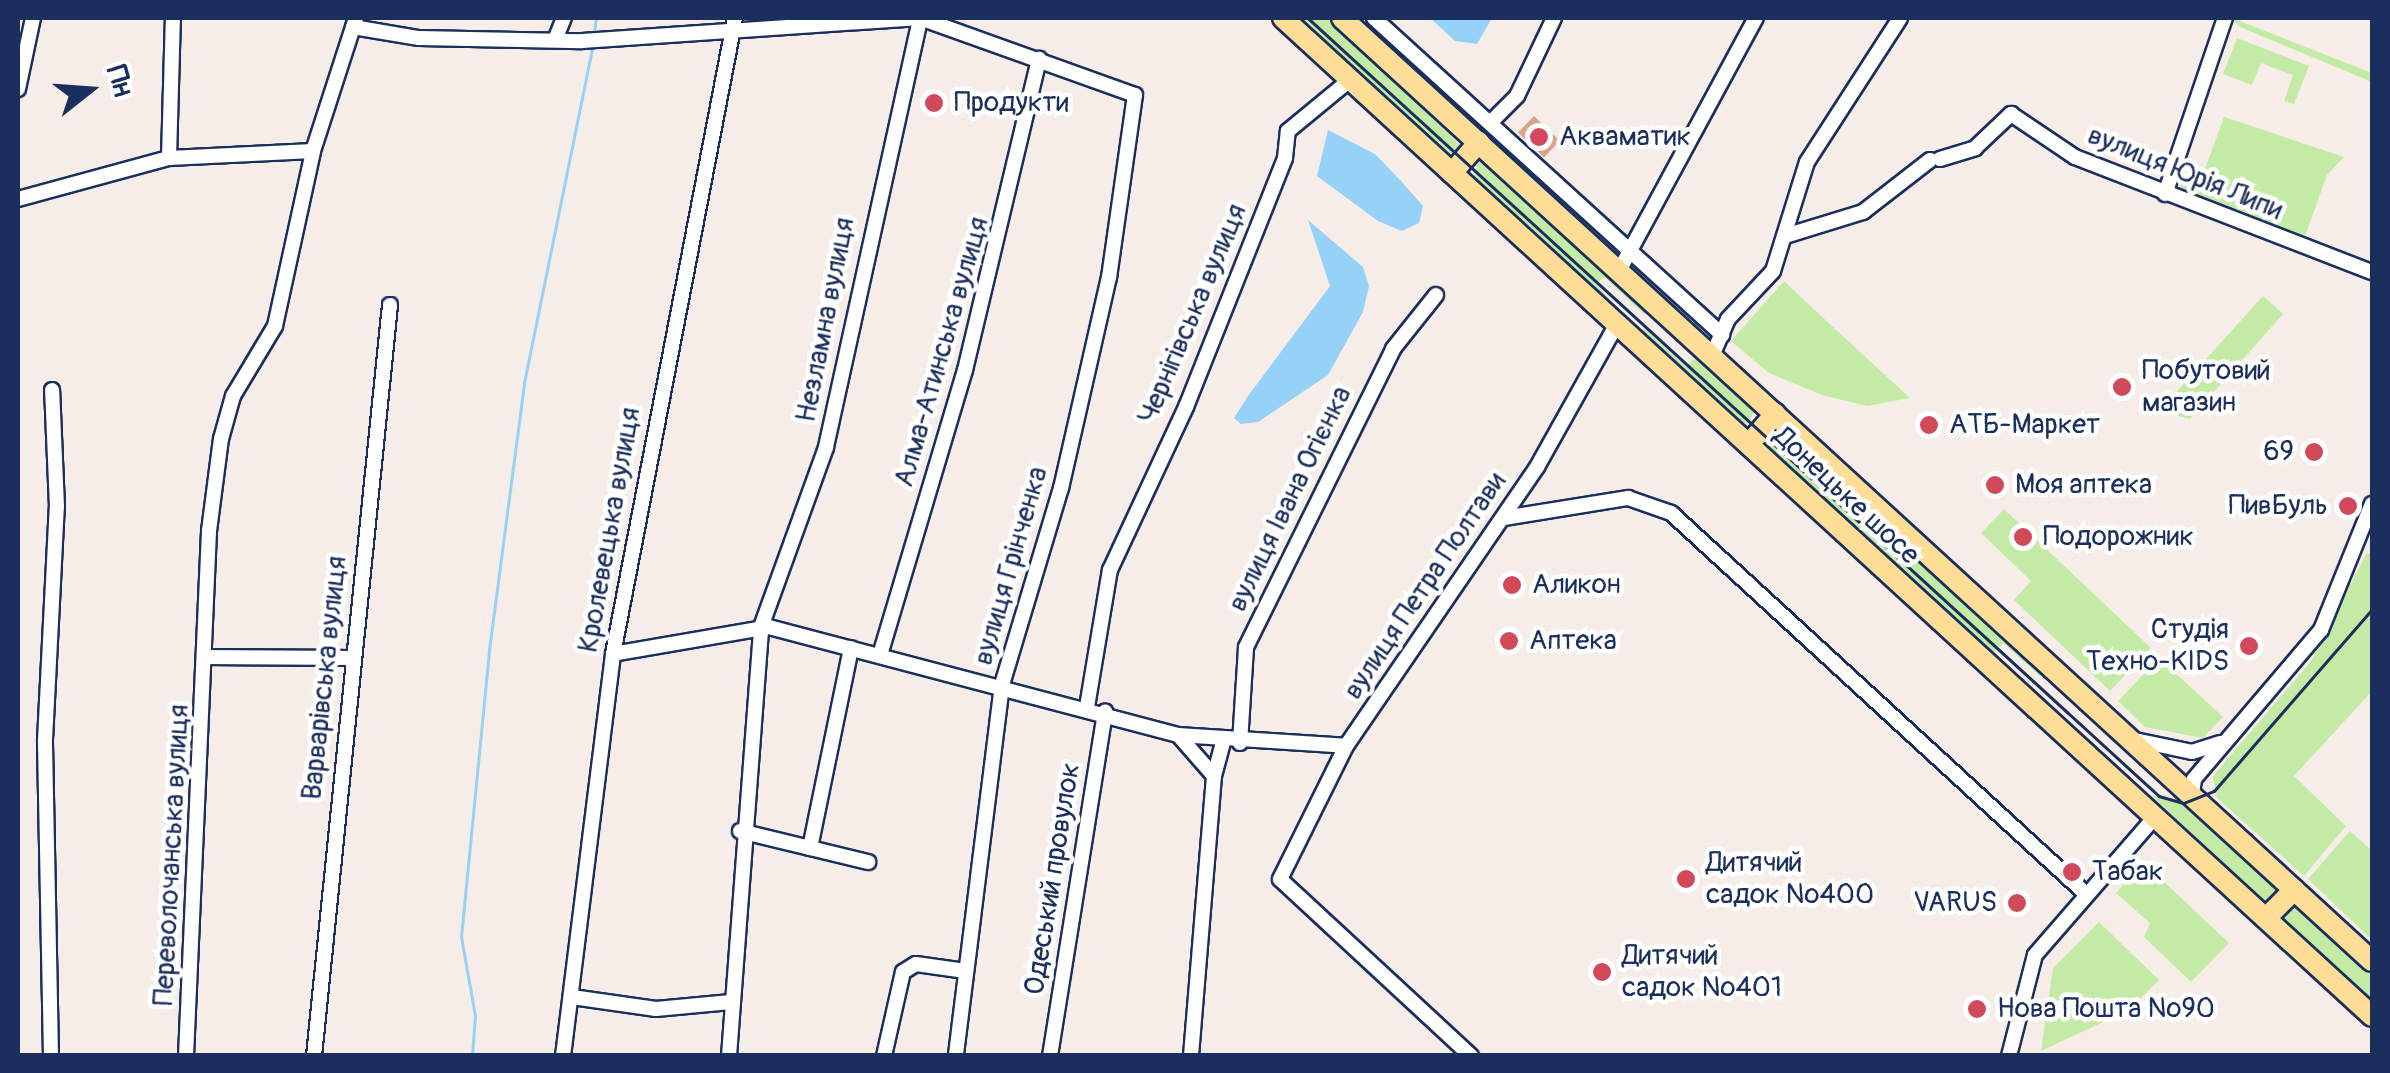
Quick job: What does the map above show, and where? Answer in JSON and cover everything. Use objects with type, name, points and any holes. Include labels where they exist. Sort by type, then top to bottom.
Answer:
[{"type":"highway","name":"Донецьке шосе","points":[[1283,18],[2372,1016]]},
{"type":"highway","name":"Донецьке шосе","points":[[1343,18],[1484,133],[1619,271],[2372,961]]},
{"type":"highway","points":[[1452,174],[1484,133]]},
{"type":"highway","points":[[1749,444],[1775,414]]},
{"type":"highway","points":[[2266,918],[2294,890]]},
{"type":"street","points":[[18,89],[33,18]]},
{"type":"street","points":[[169,158],[173,18]]},
{"type":"street","points":[[555,40],[564,18]]},
{"type":"street","points":[[354,22],[419,38],[582,41],[734,23],[920,18],[1040,60]]},
{"type":"street","name":"Незламна вулиця","points":[[728,1056],[740,832],[761,627],[830,429],[920,18]]},
{"type":"street","name":"Донецьке шосе","points":[[1374,18],[1484,133],[1634,251],[1722,335]]},
{"type":"street","points":[[1484,133],[1517,96],[1554,18]]},
{"type":"street","points":[[1619,271],[1634,251],[1756,18]]},
{"type":"street","points":[[1712,356],[1728,319],[1773,271],[1807,162],[1900,18]]},
{"type":"street","points":[[2165,194],[2226,18]]},
{"type":"street","name":"Переволочанська вулиця","points":[[186,1056],[207,657],[209,532],[221,439],[233,396],[275,326],[314,150],[354,22]]},
{"type":"street","name":"Кролевецька вулиця","points":[[563,1056],[613,654],[734,23]]},
{"type":"street","name":"вулиця Грінченка","points":[[956,1056],[1002,684],[1061,488],[1105,296],[1135,95],[1040,60]]},
{"type":"street","name":"Алма-Атинська вулиця","points":[[880,655],[965,370],[1040,60]]},
{"type":"street","name":"Чернігівська вулиця","points":[[1086,706],[1110,570],[1186,407],[1285,158],[1288,131],[1350,80]]},
{"type":"street","name":"вулиця Юрія Липи","points":[[1785,236],[1863,212],[1935,160],[1975,148],[2011,114],[2075,157],[2372,272]]},
{"type":"street","points":[[18,199],[169,158],[314,150]]},
{"type":"street","name":"вулиця Івана Огієнка","points":[[1240,743],[1246,647],[1393,349],[1436,295]]},
{"type":"street","name":"Варварівська вулиця","points":[[314,1056],[348,658],[390,306]]},
{"type":"street","name":"вулиця Петра Полтави","points":[[1472,1056],[1280,879],[1346,746],[1504,518],[1617,324]]},
{"type":"street","points":[[52,390],[57,507],[46,740],[52,1056]]},
{"type":"street","points":[[1504,518],[1628,498],[1671,513],[2086,894]]},
{"type":"street","points":[[2192,794],[2194,779],[2321,630],[2372,504]]},
{"type":"street","points":[[613,654],[761,627],[1002,684],[1178,735],[1224,742],[1346,746]]},
{"type":"street","points":[[810,848],[851,648]]},
{"type":"street","points":[[207,657],[348,658]]},
{"type":"street","name":"Одеський провулок","points":[[1050,1056],[1105,711]]},
{"type":"street","points":[[2132,739],[2192,752],[2232,734]]},
{"type":"street","points":[[1178,735],[1214,776]]},
{"type":"street","points":[[1191,1056],[1214,776],[1224,742]]},
{"type":"street","points":[[2009,1056],[2035,955],[2155,817]]},
{"type":"street","points":[[740,832],[868,862]]},
{"type":"street","points":[[884,1056],[903,972],[916,964],[966,971]]},
{"type":"street","points":[[572,997],[656,1009],[731,1002]]},
{"type":"green space","points":[[1296,18],[1330,18],[1462,147],[1448,156]]},
{"type":"green space","points":[[2232,18],[2372,73],[2372,82],[2240,27]]},
{"type":"green space","points":[[2237,38],[2309,66],[2294,104],[2284,101],[2293,75],[2261,63],[2252,85],[2223,74]]},
{"type":"green space","points":[[2224,117],[2344,157],[2327,175],[2303,242],[2180,194],[2181,179],[2199,185]]},
{"type":"green space","points":[[1478,162],[1489,163],[1650,310],[1645,315],[1604,277],[1596,284],[1633,327],[1473,180]]},
{"type":"green space","points":[[1784,281],[1910,398],[1867,406],[1822,395],[1769,373],[1731,341]]},
{"type":"green space","points":[[2263,296],[2283,314],[2190,419],[2159,411]]},
{"type":"green space","points":[[1655,316],[1755,409],[1749,423],[1739,424],[1640,333],[1644,328],[1686,367],[1695,358]]},
{"type":"green space","points":[[1772,434],[1781,434],[2045,672],[2041,677],[2003,643],[1994,652],[2033,688],[1766,449]]},
{"type":"green space","points":[[2004,509],[2151,648],[2110,691],[2014,600],[2031,581],[1981,533]]},
{"type":"green space","points":[[2366,554],[2372,554],[2372,691],[2294,776],[2346,826],[2304,876],[2217,798],[2213,776],[2312,660]]},
{"type":"green space","points":[[2159,658],[2223,717],[2203,738],[2145,727],[2118,701]]},
{"type":"green space","points":[[2151,795],[2188,806],[2372,974],[2372,1003]]},
{"type":"green space","points":[[2350,831],[2372,851],[2372,940],[2308,879]]},
{"type":"green space","points":[[2143,862],[2229,943],[2191,982],[2144,937],[2150,923],[2116,893]]},
{"type":"green space","points":[[2099,922],[2159,980],[2129,1010],[2041,1051],[2053,968]]},
{"type":"water","points":[[1430,18],[1492,18],[1477,44],[1455,41]]},
{"type":"water","points":[[1328,130],[1375,154],[1423,206],[1419,223],[1402,231],[1378,221],[1317,176]]},
{"type":"water","points":[[1308,220],[1363,267],[1369,286],[1363,312],[1328,375],[1258,422],[1241,424],[1234,418],[1248,396],[1330,286]]},
{"type":"building","name":"Акваматик","points":[[1534,116],[1560,141],[1544,158],[1518,133]]},
{"type":"waterway","points":[[594,32],[596,18]]},
{"type":"waterway","points":[[472,1056],[475,1016],[461,937],[489,650],[524,383],[593,45]]},
{"type":"tram line","points":[[1308,18],[2159,796],[2184,803],[2214,791],[2372,609]]},
{"type":"place","name":"Продукти","points":[[934,103]]},
{"type":"place","name":"Акваматик","points":[[1539,137]]},
{"type":"place","name":"Побутовий магазин","points":[[2122,387]]},
{"type":"place","name":"АТБ-Маркет","points":[[1929,425]]},
{"type":"place","name":"69","points":[[2314,452]]},
{"type":"place","name":"Моя аптека","points":[[1995,485]]},
{"type":"place","name":"ПивБуль","points":[[2348,506]]},
{"type":"place","name":"Подорожник","points":[[2023,537]]},
{"type":"place","name":"Аликон","points":[[1512,585]]},
{"type":"place","name":"Аптека","points":[[1509,641]]},
{"type":"place","name":"Студія Техно-KIDS","points":[[2249,646]]},
{"type":"place","name":"Табак","points":[[2072,872]]},
{"type":"place","name":"Дитячий садок №400","points":[[1686,879]]},
{"type":"place","name":"VARUS","points":[[2017,903]]},
{"type":"place","name":"Дитячий садок №401","points":[[1602,972]]},
{"type":"place","name":"Нова Пошта №90","points":[[1977,1009]]}]
